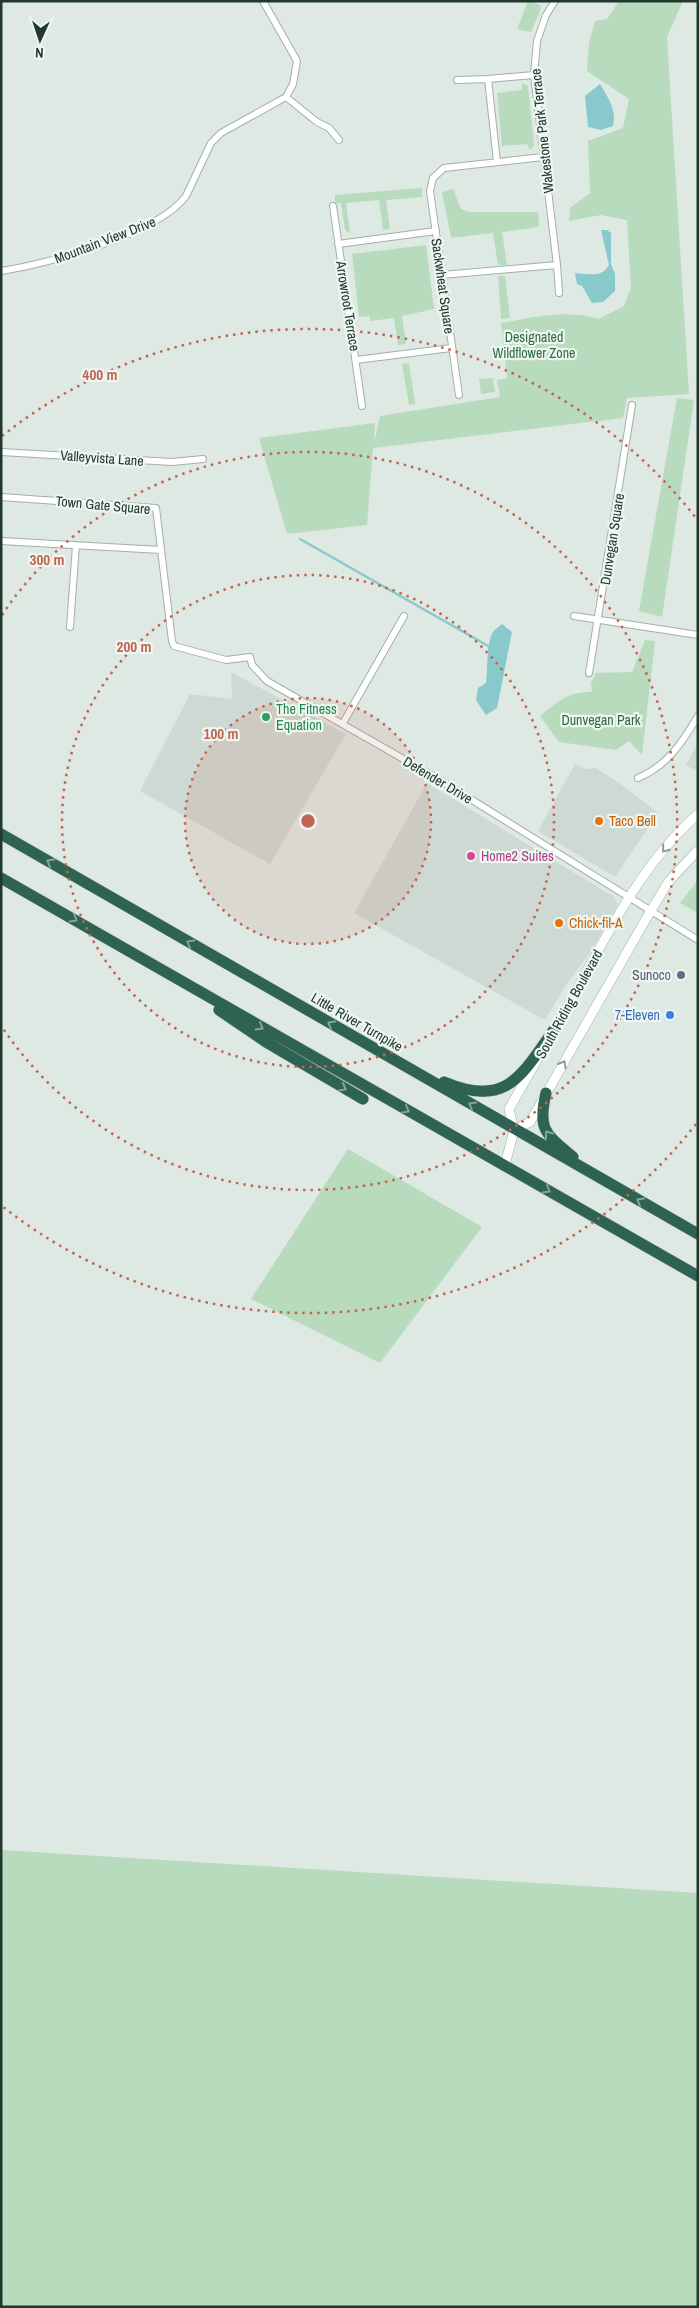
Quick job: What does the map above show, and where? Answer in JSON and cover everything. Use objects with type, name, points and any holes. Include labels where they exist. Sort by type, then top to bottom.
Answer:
[{"type":"highway","name":"Little River Turnpike","points":[[1,834],[698,1234]]},
{"type":"highway","points":[[1,878],[698,1276]]},
{"type":"highway","points":[[202,993],[241,1027],[362,1099]]},
{"type":"highway","points":[[391,1059],[462,1089],[490,1092],[506,1086],[519,1076],[556,1027]]},
{"type":"highway","points":[[546,1093],[542,1118],[545,1132],[598,1177]]},
{"type":"street","points":[[262,1],[297,60],[293,84],[286,97],[317,122],[329,128],[339,140]]},
{"type":"street","name":"Wakestone Park Terrace","points":[[555,1],[546,15],[536,41],[534,76],[559,293]]},
{"type":"street","points":[[457,80],[534,76]]},
{"type":"street","points":[[488,78],[497,162],[543,157]]},
{"type":"street","name":"Mountain View Drive","points":[[1,270],[56,260],[89,249],[161,218],[181,203],[186,196],[208,149],[221,133],[286,97]]},
{"type":"street","name":"Sackwheat Square","points":[[459,395],[430,190],[433,178],[444,168],[497,162]]},
{"type":"street","name":"Arrowroot Terrace","points":[[333,206],[362,406]]},
{"type":"street","points":[[338,244],[436,231]]},
{"type":"street","points":[[442,275],[557,265]]},
{"type":"street","points":[[356,360],[451,348]]},
{"type":"street","name":"Dunvegan Square","points":[[589,673],[632,405]]},
{"type":"street","name":"Valleyvista Lane","points":[[1,452],[172,462],[203,459]]},
{"type":"street","name":"Town Gate Square","points":[[1,496],[156,508],[174,646]]},
{"type":"street","points":[[1,541],[161,550]]},
{"type":"street","points":[[70,627],[76,545]]},
{"type":"street","points":[[342,723],[404,616]]},
{"type":"street","points":[[574,616],[698,635]]},
{"type":"street","name":"Defender Drive","points":[[174,646],[218,659],[250,657],[252,665],[267,681],[435,777],[698,940]]},
{"type":"street","points":[[638,778],[655,771],[665,761],[678,746],[698,716]]},
{"type":"street","name":"South Riding Boulevard","points":[[505,1165],[514,1130],[509,1109],[628,897],[675,837],[698,814]]},
{"type":"street","name":"South Riding Boulevard","points":[[514,1130],[530,1122],[650,912],[669,882],[698,850]]},
{"type":"shaded area","points":[[231,672],[346,734],[270,864],[140,791],[190,694],[232,699]]},
{"type":"shaded area","points":[[698,743],[698,772],[686,765]]},
{"type":"shaded area","points":[[575,764],[586,769],[596,768],[622,785],[658,813],[615,877],[538,831]]},
{"type":"shaded area","points":[[427,783],[614,897],[618,905],[589,954],[566,985],[545,1020],[354,913]]},
{"type":"green space","points":[[528,1],[540,5],[541,9],[531,32],[517,29]]},
{"type":"green space","name":"Designated Wildflower Zone","points":[[619,1],[683,1],[667,37],[689,394],[627,398],[623,418],[373,448],[367,525],[287,534],[259,438],[375,423],[374,443],[380,416],[500,397],[497,380],[507,378],[501,323],[538,316],[562,314],[599,319],[624,306],[631,288],[627,220],[601,215],[569,221],[570,208],[590,193],[588,141],[623,128],[629,99],[587,71],[589,43],[595,21],[607,19]]},
{"type":"green space","points":[[522,83],[528,86],[534,145],[532,149],[529,149],[527,144],[502,146],[497,93],[522,90]]},
{"type":"green space","points":[[422,188],[422,197],[386,200],[390,229],[383,230],[379,200],[346,203],[350,233],[345,230],[341,203],[335,203],[335,195]]},
{"type":"green space","points":[[453,189],[461,209],[469,212],[538,212],[539,227],[502,232],[507,265],[498,265],[493,233],[451,238],[442,192]]},
{"type":"green space","points":[[426,245],[434,309],[402,316],[406,344],[398,345],[394,318],[370,321],[370,316],[359,317],[352,254]]},
{"type":"green space","points":[[498,276],[505,276],[510,318],[501,319]]},
{"type":"green space","points":[[409,363],[415,404],[409,405],[402,364]]},
{"type":"green space","points":[[493,378],[495,392],[481,394],[479,379]]},
{"type":"green space","points":[[677,398],[694,400],[662,617],[639,611]]},
{"type":"green space","name":"Dunvegan Park","points":[[645,640],[655,641],[642,755],[629,741],[616,750],[559,742],[540,716],[564,698],[583,692],[592,692],[591,683],[596,673],[632,672]]},
{"type":"green space","points":[[698,880],[698,913],[680,903]]},
{"type":"green space","points":[[348,1149],[482,1227],[380,1363],[251,1299]]},
{"type":"green space","points":[[1,1850],[698,1893],[698,2307],[1,2307]]},
{"type":"water","points":[[600,84],[611,104],[614,114],[613,126],[601,130],[588,127],[585,96]]},
{"type":"water","points":[[601,230],[607,230],[611,233],[611,264],[615,274],[615,291],[603,302],[592,303],[582,286],[577,284],[575,273],[599,274],[609,265]]},
{"type":"water","points":[[502,624],[512,632],[497,708],[486,715],[476,700],[478,688],[486,683],[488,650],[491,637],[494,631]]},
{"type":"waterway","points":[[300,539],[490,647]]},
{"type":"place","name":"The Fitness Equation","points":[[266,717]]},
{"type":"place","name":"Taco Bell","points":[[599,821]]},
{"type":"place","name":"Home2 Suites","points":[[471,856]]},
{"type":"place","name":"Chick-fil-A","points":[[559,923]]},
{"type":"place","name":"Sunoco","points":[[681,975]]},
{"type":"place","name":"7-Eleven","points":[[670,1015]]}]
